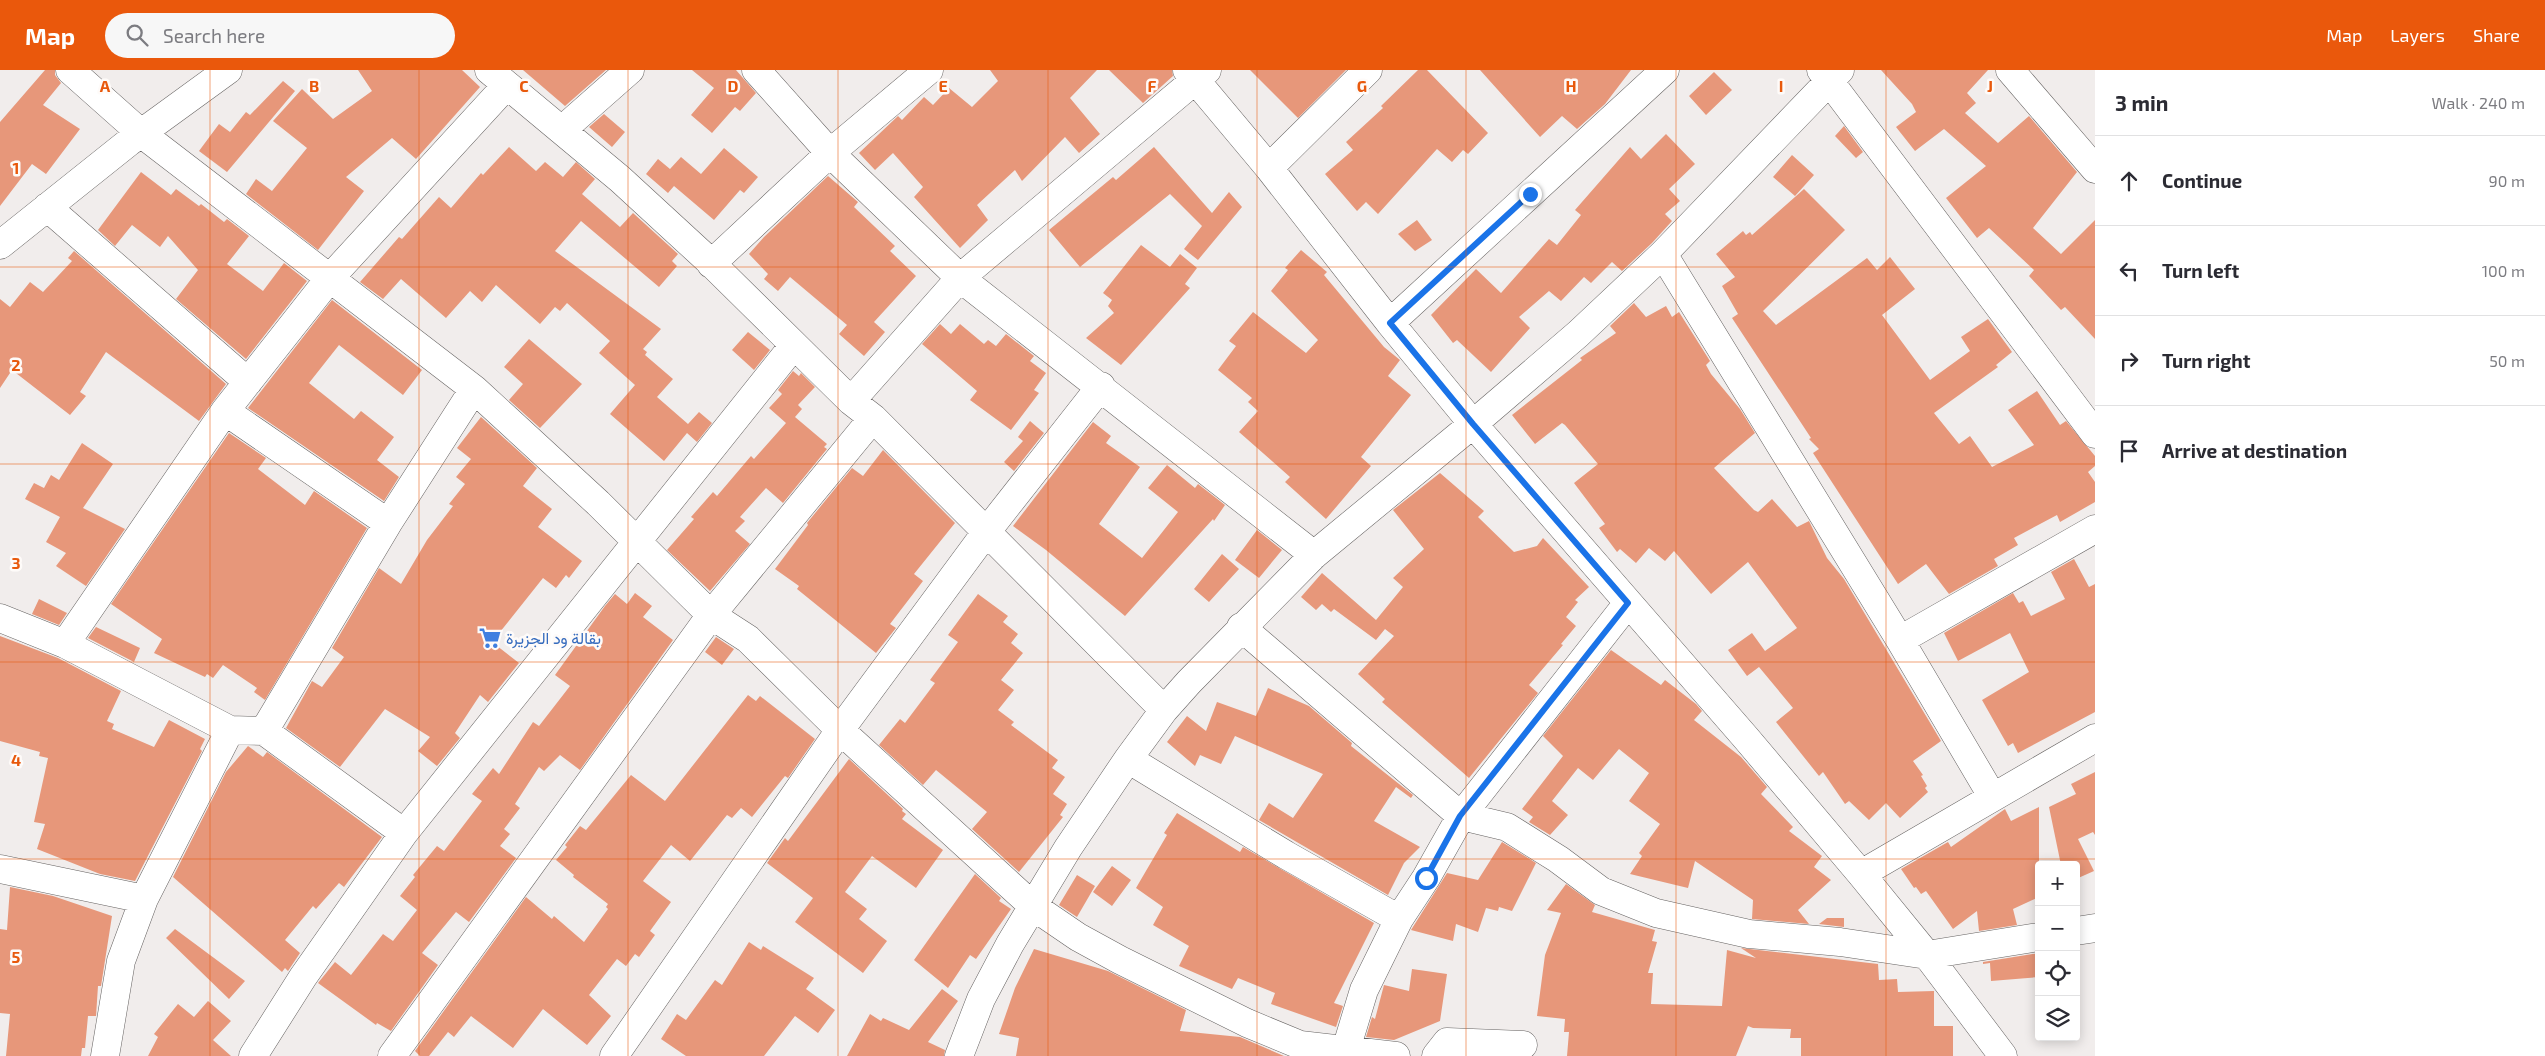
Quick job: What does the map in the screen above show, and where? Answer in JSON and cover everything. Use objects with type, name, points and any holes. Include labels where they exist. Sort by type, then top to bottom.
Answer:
[{"type":"street","points":[[70,70],[142,134],[329,279],[416,342],[474,389],[638,543],[711,615],[748,639],[840,730],[1034,908],[1078,937],[1120,960],[1247,1023],[1300,1045],[1344,1053],[1396,1056]]},
{"type":"street","points":[[0,245],[142,134],[228,70]]},
{"type":"street","points":[[562,130],[630,70]]},
{"type":"street","points":[[756,70],[830,153],[960,278],[1101,386],[1314,555]]},
{"type":"street","points":[[711,264],[830,153],[929,70]]},
{"type":"street","points":[[1269,168],[1368,70]]},
{"type":"street","points":[[1390,323],[1665,70]]},
{"type":"street","points":[[2010,70],[2095,169]]},
{"type":"street","points":[[851,401],[960,278],[1197,73],[1390,323],[1473,424],[1860,874],[1927,956],[2003,1056]]},
{"type":"street","points":[[959,1056],[981,999],[1010,944],[1034,908],[1068,848],[1128,759],[1164,710],[1241,627],[1314,555],[1473,424],[1578,334],[1663,254],[1831,73],[1928,213],[2095,434]]},
{"type":"street","points":[[65,644],[225,412],[329,279],[497,78],[620,180],[711,264],[851,401],[873,418],[1164,710]]},
{"type":"street","points":[[48,207],[248,382]]},
{"type":"street","points":[[1663,254],[1900,640],[1992,796]]},
{"type":"street","points":[[253,1056],[303,977],[404,833],[638,543],[794,345]]},
{"type":"street","points":[[614,1056],[840,730],[987,531],[1101,386]]},
{"type":"street","points":[[264,731],[388,523],[474,389]]},
{"type":"street","points":[[225,412],[388,523]]},
{"type":"street","points":[[392,1056],[711,615],[873,418]]},
{"type":"street","points":[[1900,640],[2095,529]]},
{"type":"street","points":[[1344,1053],[1364,990],[1399,919],[1426,878],[1460,816],[1628,603]]},
{"type":"street","points":[[0,618],[65,644],[230,730],[264,731],[404,833]]},
{"type":"street","points":[[1241,627],[1460,816],[1507,827],[1558,859],[1601,891],[1656,913],[1749,934],[1840,942],[1927,956],[2035,938]]},
{"type":"street","points":[[104,1056],[121,961],[144,899],[230,730]]},
{"type":"street","points":[[1860,874],[2095,738]]},
{"type":"street","points":[[1128,759],[1286,856],[1399,919]]},
{"type":"street","points":[[0,869],[144,899]]},
{"type":"street","points":[[2080,930],[2095,928]]},
{"type":"street","points":[[1436,1056],[1447,1042],[1523,1045]]},
{"type":"building","points":[[45,70],[55,70],[55,75],[61,83],[43,105],[80,129],[46,174],[32,164],[0,206],[0,122]]},
{"type":"building","points":[[358,70],[462,70],[480,87],[416,159],[392,138],[346,177],[364,191],[318,250],[246,194],[256,179],[272,191],[307,148],[273,121],[302,89],[333,119],[372,91]]},
{"type":"building","points":[[523,70],[606,70],[565,106]]},
{"type":"building","points":[[692,70],[736,70],[756,93],[740,111],[735,107],[712,133],[691,115],[714,88]]},
{"type":"building","points":[[990,70],[1097,70],[1070,98],[1100,134],[1079,153],[1065,137],[1022,181],[1015,170],[977,205],[988,220],[960,248],[914,197],[923,187],[893,153],[875,170],[859,153],[898,116],[902,120],[924,97],[933,105],[949,88],[972,107],[998,81]]},
{"type":"building","points":[[1109,70],[1172,70],[1173,76],[1143,103]]},
{"type":"building","points":[[1250,70],[1346,70],[1298,118]]},
{"type":"building","points":[[1418,70],[1427,70],[1488,133],[1468,154],[1463,150],[1452,162],[1437,149],[1378,214],[1366,202],[1357,211],[1325,174],[1353,150],[1346,142],[1383,108],[1381,106]]},
{"type":"building","points":[[1480,70],[1631,70],[1605,104],[1577,129],[1562,116],[1540,137]]},
{"type":"building","points":[[1881,70],[1988,70],[1967,93],[1976,103],[1965,113],[1998,143],[2029,116],[2077,172],[2033,228],[2061,254],[2095,220],[2095,339],[2065,307],[2061,310],[2029,276],[2034,270],[1989,228],[1977,238],[1946,198],[1986,166],[1944,129],[1915,151],[1896,127],[1916,112],[1912,104]]},
{"type":"building","points":[[1714,72],[1732,90],[1706,115],[1689,96]]},
{"type":"building","points":[[283,81],[295,91],[227,172],[199,151],[219,124],[230,132],[246,112],[250,115]]},
{"type":"building","points":[[604,114],[625,132],[612,147],[589,127]]},
{"type":"building","points":[[1844,126],[1863,152],[1856,158],[1835,136]]},
{"type":"building","points":[[1666,134],[1695,164],[1669,189],[1680,201],[1665,214],[1672,221],[1652,243],[1622,271],[1612,262],[1591,283],[1584,277],[1561,301],[1549,291],[1519,317],[1530,328],[1491,372],[1457,340],[1453,343],[1431,315],[1476,269],[1501,293],[1549,239],[1557,245],[1581,215],[1575,210],[1630,147],[1641,159]]},
{"type":"building","points":[[509,147],[536,171],[545,162],[563,177],[576,162],[595,179],[582,194],[620,227],[633,213],[678,254],[672,261],[677,266],[659,287],[581,221],[555,251],[661,329],[643,349],[647,352],[645,355],[673,379],[657,397],[688,424],[699,412],[712,423],[697,442],[687,433],[664,461],[610,414],[635,385],[599,353],[610,341],[567,303],[560,311],[555,307],[540,324],[496,285],[482,302],[470,291],[446,318],[401,279],[383,299],[360,282],[399,237],[402,239],[439,197],[451,208],[481,173],[483,175]]},
{"type":"building","points":[[1154,147],[1212,213],[1229,192],[1242,207],[1198,260],[1184,249],[1202,226],[1170,194],[1080,267],[1049,230],[1113,177],[1116,180]]},
{"type":"building","points":[[724,148],[758,177],[744,193],[740,190],[714,220],[674,186],[668,193],[646,174],[658,159],[670,169],[681,157],[701,174]]},
{"type":"building","points":[[1792,155],[1814,175],[1795,196],[1773,177]]},
{"type":"building","points":[[141,172],[171,195],[176,189],[199,206],[201,204],[224,222],[227,219],[249,236],[227,264],[263,291],[284,263],[307,281],[246,359],[176,299],[198,270],[168,236],[160,247],[132,225],[115,246],[98,230]]},
{"type":"building","points":[[828,176],[858,202],[854,207],[895,246],[890,251],[916,276],[874,322],[885,332],[864,356],[839,334],[847,325],[790,277],[778,291],[764,279],[768,274],[749,254],[764,237]]},
{"type":"building","points":[[1804,189],[1845,230],[1763,311],[1776,325],[1867,258],[1877,270],[1890,257],[1915,289],[1882,315],[1930,380],[1970,351],[1961,337],[1988,319],[2012,352],[1996,365],[1998,367],[1934,413],[1959,444],[1970,436],[1992,467],[2034,445],[2008,410],[2037,391],[2060,425],[2066,421],[2095,456],[2095,466],[2088,472],[2095,482],[2095,502],[2060,522],[2057,515],[2014,538],[2018,545],[1994,559],[1998,566],[1949,594],[1926,564],[1898,584],[1813,453],[1819,449],[1809,439],[1811,438],[1732,318],[1738,314],[1722,286],[1735,277],[1716,254],[1743,231],[1746,235],[1750,232],[1752,235]]},
{"type":"building","points":[[1417,220],[1432,240],[1415,251],[1398,234]]},
{"type":"building","points":[[1141,245],[1170,267],[1180,254],[1197,268],[1185,284],[1190,288],[1121,365],[1086,338],[1114,313],[1108,306],[1112,300],[1103,293]]},
{"type":"building","points":[[1301,250],[1327,272],[1324,275],[1384,347],[1400,360],[1388,376],[1411,395],[1361,457],[1371,466],[1326,519],[1285,482],[1290,477],[1239,432],[1258,411],[1248,402],[1252,398],[1218,370],[1236,346],[1229,341],[1253,312],[1306,353],[1318,340],[1271,291],[1288,270],[1285,268]]},
{"type":"building","points":[[74,251],[226,384],[199,421],[106,352],[80,392],[86,396],[70,415],[12,370],[0,388],[0,299],[10,307],[30,282],[43,292],[72,261],[68,258]]},
{"type":"building","points":[[332,300],[422,370],[403,395],[339,345],[309,383],[354,419],[361,411],[394,437],[377,460],[399,477],[384,501],[248,408]]},
{"type":"building","points":[[1634,303],[1646,317],[1666,306],[1672,317],[1679,312],[1710,361],[1706,365],[1711,374],[1740,409],[1755,433],[1714,468],[1754,510],[1758,512],[1772,499],[1797,527],[1809,521],[1827,558],[1844,579],[1941,741],[1913,761],[1923,775],[1921,776],[1928,792],[1900,818],[1886,803],[1869,820],[1849,801],[1845,804],[1823,772],[1819,776],[1776,722],[1793,708],[1759,667],[1747,676],[1728,650],[1752,633],[1765,651],[1797,628],[1748,562],[1711,594],[1674,551],[1665,561],[1649,548],[1636,563],[1620,549],[1617,552],[1599,528],[1605,524],[1574,483],[1598,464],[1562,423],[1535,444],[1512,415],[1582,360],[1580,358],[1616,333],[1610,326]]},
{"type":"building","points":[[940,324],[951,334],[960,324],[984,344],[988,340],[996,346],[1006,334],[1034,356],[1030,361],[1046,373],[1034,390],[1039,393],[1011,430],[970,400],[977,391],[922,344]]},
{"type":"building","points":[[748,332],[770,350],[754,370],[732,350]]},
{"type":"building","points":[[529,339],[582,384],[540,428],[509,400],[523,384],[504,367]]},
{"type":"building","points":[[793,371],[799,376],[801,373],[815,387],[798,405],[802,409],[795,417],[827,444],[824,447],[827,449],[783,503],[766,488],[740,517],[745,521],[735,531],[750,544],[710,591],[667,550],[694,519],[691,517],[713,492],[717,496],[751,456],[754,459],[786,423],[769,408],[782,394],[778,390]]},
{"type":"building","points":[[481,417],[537,468],[523,486],[552,509],[538,527],[582,561],[569,578],[566,575],[556,588],[543,578],[492,642],[519,663],[488,702],[480,695],[455,733],[460,738],[437,766],[418,751],[430,737],[385,709],[340,767],[286,728],[312,681],[322,687],[344,657],[332,648],[379,568],[401,584],[427,540],[453,506],[449,504],[465,484],[456,477],[471,459],[457,448]]},
{"type":"building","points":[[1030,421],[1044,433],[1014,471],[1004,462],[1023,441],[1018,437]]},
{"type":"building","points":[[1093,422],[1111,436],[1106,443],[1140,467],[1099,524],[1142,558],[1178,512],[1148,488],[1167,465],[1195,488],[1198,484],[1225,505],[1214,521],[1213,519],[1125,616],[1046,550],[1013,526]]},
{"type":"building","points":[[229,433],[266,458],[258,469],[305,505],[314,491],[367,528],[265,700],[254,692],[257,688],[223,665],[213,678],[207,674],[205,677],[154,653],[162,639],[111,604]]},
{"type":"building","points":[[82,443],[113,464],[83,508],[125,529],[86,586],[56,566],[66,553],[46,542],[60,517],[25,499],[34,483],[44,488],[51,475],[59,480]]},
{"type":"building","points":[[883,450],[955,523],[914,574],[923,581],[890,624],[896,628],[876,653],[797,589],[799,586],[775,569],[808,525],[807,523],[852,468],[863,476]]},
{"type":"building","points":[[1440,473],[1484,511],[1478,517],[1514,552],[1537,546],[1543,538],[1589,587],[1575,600],[1578,602],[1566,617],[1576,626],[1561,644],[1563,645],[1529,685],[1538,693],[1469,778],[1382,702],[1385,699],[1358,674],[1394,636],[1385,629],[1376,640],[1334,609],[1331,612],[1322,604],[1316,610],[1301,597],[1322,573],[1376,620],[1403,587],[1393,578],[1424,549],[1393,510]]},
{"type":"building","points":[[1257,530],[1282,550],[1259,578],[1235,560]]},
{"type":"building","points":[[1222,554],[1239,569],[1209,602],[1194,589]]},
{"type":"building","points":[[2074,559],[2089,587],[2095,584],[2095,712],[2018,753],[2013,743],[2008,746],[1982,700],[2029,672],[2010,633],[1958,661],[1944,633],[2013,593],[2019,603],[2023,601],[2031,616],[2065,599],[2051,572]]},
{"type":"building","points":[[635,593],[652,606],[643,617],[673,640],[580,770],[560,755],[544,771],[539,767],[515,804],[520,808],[504,829],[510,834],[500,846],[516,858],[469,922],[456,912],[422,953],[438,965],[391,1031],[377,1023],[376,1025],[318,983],[335,962],[351,975],[383,934],[393,941],[417,910],[400,896],[415,877],[413,875],[437,846],[444,851],[482,801],[472,794],[493,768],[499,774],[533,722],[539,726],[570,686],[555,675],[605,606],[615,594],[627,604]]},
{"type":"building","points":[[978,594],[1008,616],[1003,622],[1018,634],[1011,643],[1023,653],[1001,680],[1014,690],[998,710],[1014,722],[1011,725],[1058,760],[1052,768],[1065,777],[1053,794],[1067,804],[1060,815],[1063,817],[1019,872],[972,829],[987,812],[936,770],[923,785],[879,745],[900,719],[905,723],[935,683],[930,680],[958,642],[948,635]]},
{"type":"building","points":[[39,599],[67,613],[59,625],[32,614]]},
{"type":"building","points":[[96,627],[140,648],[134,662],[88,638]]},
{"type":"building","points":[[0,636],[58,658],[121,691],[107,721],[114,724],[112,729],[154,747],[169,720],[205,739],[200,749],[202,751],[135,881],[100,874],[37,849],[45,824],[34,822],[48,758],[39,756],[40,752],[0,741]]},
{"type":"building","points":[[716,637],[734,649],[722,665],[705,652]]},
{"type":"building","points":[[1611,650],[1661,685],[1665,680],[1696,704],[1702,711],[1694,720],[1741,757],[1767,787],[1761,794],[1793,827],[1789,831],[1822,856],[1814,867],[1831,880],[1798,910],[1809,924],[1752,919],[1753,900],[1695,861],[1688,888],[1630,874],[1642,856],[1639,853],[1660,824],[1629,801],[1649,773],[1619,749],[1593,780],[1578,768],[1552,801],[1568,815],[1550,835],[1529,822],[1533,817],[1522,809],[1563,756],[1543,736]]},
{"type":"building","points":[[1268,688],[1309,706],[1352,743],[1351,746],[1413,795],[1411,798],[1396,787],[1374,821],[1420,847],[1404,863],[1388,895],[1259,820],[1269,803],[1293,818],[1323,774],[1235,736],[1221,764],[1200,755],[1195,766],[1167,742],[1187,716],[1206,731],[1217,702],[1256,716]]},
{"type":"building","points":[[748,695],[756,701],[760,696],[815,739],[788,778],[785,776],[752,817],[741,808],[732,818],[727,815],[690,861],[671,845],[643,881],[671,902],[650,931],[655,935],[639,957],[635,954],[626,966],[617,959],[589,995],[611,1016],[587,1045],[543,1009],[513,1048],[471,1016],[454,1037],[448,1032],[429,1056],[420,1056],[415,1051],[526,897],[552,919],[554,916],[584,942],[608,909],[606,907],[608,904],[573,877],[574,875],[556,860],[567,847],[565,845],[580,826],[586,830],[631,775],[665,801]]},
{"type":"building","points":[[248,746],[263,757],[267,752],[382,837],[344,887],[339,883],[316,909],[313,906],[285,940],[300,953],[288,971],[285,968],[282,972],[173,877],[226,772]]},
{"type":"building","points":[[849,759],[903,809],[902,811],[906,814],[902,819],[943,850],[916,888],[872,856],[845,892],[867,909],[859,919],[887,941],[863,973],[795,922],[813,898],[767,863],[785,838],[788,841]]},
{"type":"building","points":[[2095,772],[2095,835],[2093,832],[2078,839],[2094,871],[2080,877],[2080,861],[2060,861],[2049,807],[2076,794],[2071,784]]},
{"type":"building","points":[[2039,807],[2039,861],[2035,861],[2035,899],[2013,909],[2017,925],[1979,931],[1977,911],[1953,929],[1926,891],[1921,894],[1916,887],[1914,888],[1901,869],[1948,842],[1951,847],[2005,809],[2011,821]]},
{"type":"building","points":[[1177,813],[1240,852],[1243,847],[1374,923],[1334,1003],[1343,1006],[1336,1027],[1271,1004],[1275,993],[1238,978],[1232,989],[1179,966],[1189,946],[1153,925],[1163,907],[1136,888],[1167,835],[1164,833]]},
{"type":"building","points":[[1502,842],[1536,863],[1512,911],[1499,907],[1498,911],[1486,908],[1478,932],[1456,924],[1453,941],[1411,930],[1447,873],[1478,880]]},
{"type":"building","points":[[1112,866],[1131,880],[1112,906],[1093,892]]},
{"type":"building","points":[[975,874],[1001,898],[999,901],[1011,909],[976,959],[970,955],[948,988],[914,960]]},
{"type":"building","points":[[1077,875],[1095,886],[1077,917],[1059,905]]},
{"type":"building","points":[[1566,884],[1595,905],[1592,912],[1655,930],[1652,941],[1657,942],[1648,973],[1653,973],[1651,1004],[1722,1006],[1727,950],[1756,958],[1741,948],[1878,964],[1879,980],[1897,979],[1898,992],[1934,991],[1934,1026],[1953,1026],[1953,1056],[1801,1056],[1801,1038],[1790,1038],[1791,1029],[1753,1028],[1748,1026],[1736,1056],[1567,1056],[1569,1032],[1564,1032],[1565,1019],[1537,1016],[1545,955],[1561,913],[1547,910]]},
{"type":"building","points":[[10,887],[53,896],[112,916],[101,986],[98,986],[96,1016],[88,1016],[85,1048],[82,1048],[81,1056],[6,1056],[10,1014],[0,1013],[0,929],[7,930]]},
{"type":"building","points":[[1827,918],[1844,918],[1844,927],[1819,924]]},
{"type":"building","points":[[175,929],[245,981],[229,999],[166,938]]},
{"type":"building","points":[[749,942],[761,950],[763,946],[814,978],[806,989],[835,1010],[818,1033],[795,1016],[764,1056],[686,1056],[661,1039],[677,1014],[686,1020],[715,980],[722,985]]},
{"type":"building","points":[[1034,949],[1108,971],[1186,1010],[1180,1031],[1240,1037],[1284,1056],[1016,1056],[1019,1038],[999,1034],[1015,988]]},
{"type":"building","points":[[2035,954],[2035,977],[1991,981],[1990,963],[1983,964],[1983,962]]},
{"type":"building","points":[[1412,969],[1447,974],[1440,1021],[1394,1040],[1366,1037],[1372,1017],[1375,1019],[1384,985],[1409,991]]},
{"type":"building","points":[[942,989],[958,1001],[928,1042],[945,1050],[944,1056],[847,1056],[870,1014],[881,1021],[883,1018],[909,1030]]},
{"type":"building","points":[[208,1001],[231,1021],[213,1040],[231,1056],[148,1056],[158,1037],[154,1034],[178,1004],[194,1017]]},
{"type":"place","name":"بقالة ود الجزيرة","points":[[490,638]]},
{"type":"route","points":[[1426,878],[1460,816],[1628,603],[1473,424],[1390,323],[1530,194]]}]
